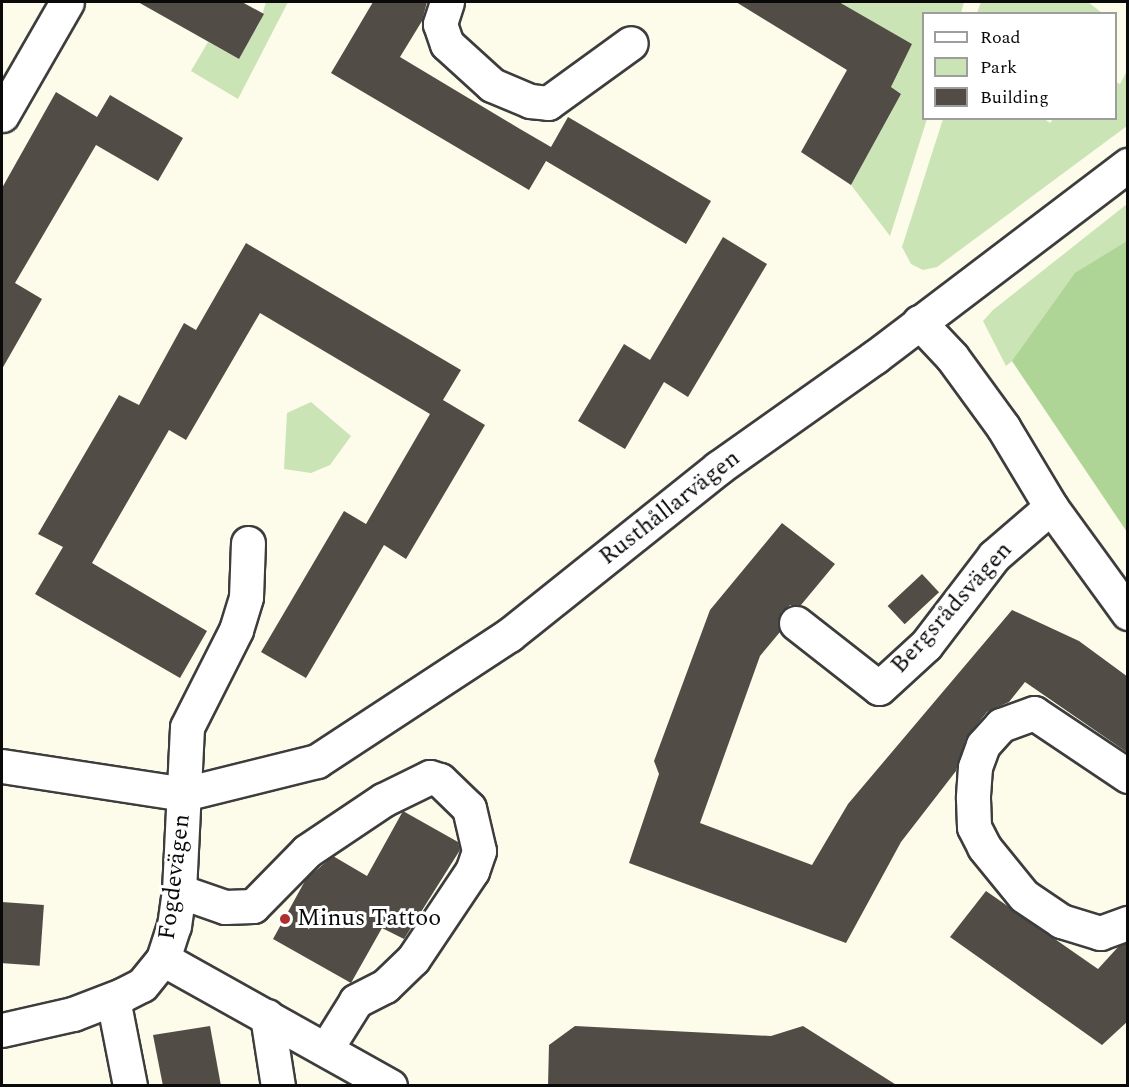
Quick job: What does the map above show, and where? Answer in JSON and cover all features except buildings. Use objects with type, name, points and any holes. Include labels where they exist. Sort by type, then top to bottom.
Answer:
[{"type":"street","points":[[2,116],[67,2]]},
{"type":"street","points":[[447,2],[440,24],[447,44],[492,85],[530,101],[548,103],[631,43]]},
{"type":"street","name":"Rusthållarvägen","points":[[2,766],[184,794],[317,761],[508,635],[718,468],[919,322],[1128,165]]},
{"type":"street","points":[[919,322],[952,357],[1003,427],[1051,507],[1128,613]]},
{"type":"street","name":"Bergsrådsvägen","points":[[796,623],[879,688],[926,645],[994,556],[1051,507]]},
{"type":"street","points":[[184,794],[188,727],[236,630],[246,597],[248,543]]},
{"type":"street","points":[[1128,776],[1034,713],[1000,725],[983,745],[975,767],[973,798],[974,827],[984,847],[1024,896],[1061,921],[1100,933],[1128,922]]},
{"type":"street","points":[[179,891],[225,907],[253,906],[307,851],[382,800],[430,777],[440,780],[469,808],[479,851],[472,871],[413,959],[385,986],[356,1001],[326,1049]]},
{"type":"street","name":"Fogdevägen","points":[[2,1030],[73,1014],[113,999],[142,985],[163,959],[174,926],[179,891],[184,794]]},
{"type":"street","name":"Fogdevägen","points":[[163,959],[390,1086]]},
{"type":"street","points":[[113,999],[130,1086]]},
{"type":"street","points":[[267,1016],[278,1086]]},
{"type":"green space","points":[[266,2],[288,2],[238,99],[191,71],[208,42],[239,59],[260,22]]},
{"type":"green space","points":[[839,2],[964,2],[961,12],[922,12],[922,120],[927,120],[890,236],[851,185],[901,94],[891,87],[912,44]]},
{"type":"green space","points":[[981,2],[1088,2],[1101,12],[977,12]]},
{"type":"green space","points":[[1127,71],[1127,126],[937,267],[923,270],[911,264],[902,247],[943,120],[1046,120],[1050,123],[1052,120],[1117,120],[1117,82],[1120,84]]},
{"type":"green space","points":[[1127,204],[1127,410],[1012,361],[1006,366],[983,321],[993,310]]},
{"type":"green space","points":[[1127,241],[1127,532],[1012,361],[1075,273]]},
{"type":"green space","points":[[311,402],[351,436],[330,465],[311,473],[284,469],[287,413]]},
{"type":"place","name":"Minus Tattoo","points":[[285,919]]}]
